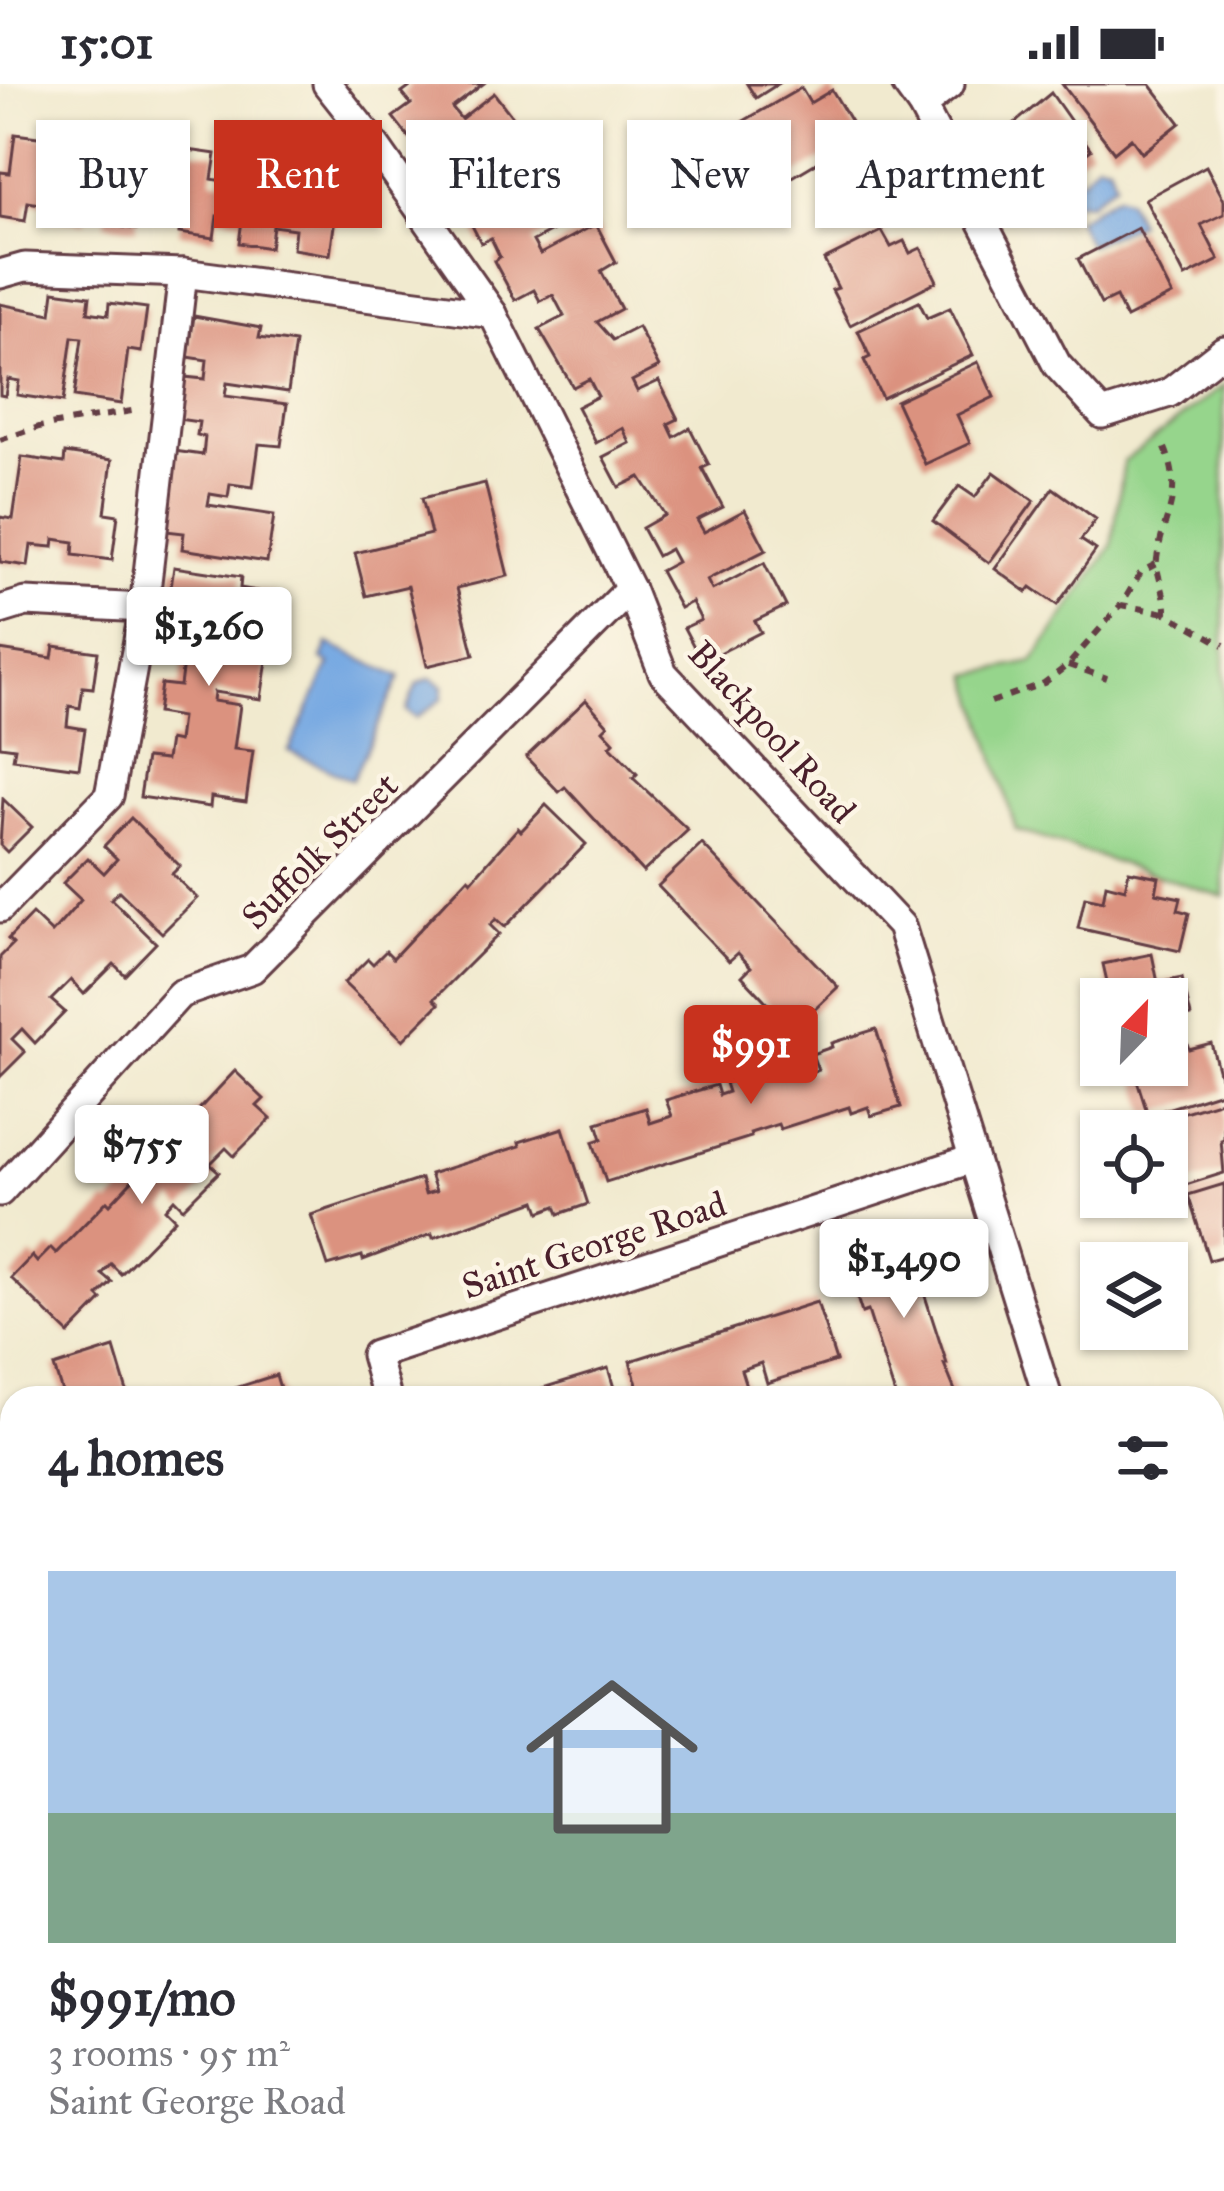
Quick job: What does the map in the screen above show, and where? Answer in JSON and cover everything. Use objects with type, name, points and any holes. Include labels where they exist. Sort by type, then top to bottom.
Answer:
[{"type":"street","name":"Blackpool Road","points":[[327,84],[493,314],[630,589],[663,673],[901,926],[1044,1386]]},
{"type":"street","points":[[950,84],[914,95],[1057,364],[1102,414],[1169,393],[1224,350]]},
{"type":"street","points":[[0,274],[25,267],[183,273],[493,314]]},
{"type":"street","points":[[0,908],[109,796],[144,608],[183,273]]},
{"type":"street","name":"Suffolk Street","points":[[0,1192],[180,994],[253,969],[630,589]]},
{"type":"street","points":[[0,610],[26,602],[144,608]]},
{"type":"street","name":"Saint George Road","points":[[384,1386],[375,1355],[972,1159]]},
{"type":"path","points":[[0,440],[39,427],[139,410]]},
{"type":"path","points":[[1165,448],[1173,468],[1171,513],[1156,564],[1167,597],[1166,614]]},
{"type":"path","points":[[991,702],[1044,683],[1068,664],[1121,605],[1141,572],[1156,564]]},
{"type":"path","points":[[1121,605],[1166,614],[1224,645]]},
{"type":"path","points":[[1068,664],[1107,679]]},
{"type":"green space","points":[[1224,385],[1224,897],[1016,830],[970,675],[1033,662],[1112,546],[1124,461]]},
{"type":"water","points":[[1097,162],[1109,164],[1115,182],[1089,203],[1087,203],[1087,173]]},
{"type":"water","points":[[1116,195],[1127,200],[1138,223],[1089,245],[1080,228],[1087,228],[1087,213]]},
{"type":"water","points":[[328,644],[400,677],[352,780],[289,751],[330,664],[322,659]]},
{"type":"water","points":[[431,678],[443,686],[442,699],[416,718],[406,711],[417,684]]},
{"type":"building","points":[[406,84],[483,84],[452,108],[461,119],[494,93],[515,120],[406,120],[406,134],[393,117],[411,104],[402,93],[409,88]]},
{"type":"building","points":[[747,84],[778,84],[756,98]]},
{"type":"building","points":[[1062,84],[1150,84],[1180,123],[1142,153],[1131,138],[1114,152]]},
{"type":"building","points":[[801,88],[810,103],[832,90],[850,120],[815,120],[815,164],[791,178],[791,120],[745,120]]},
{"type":"building","points":[[1051,93],[1070,120],[1018,120]]},
{"type":"building","points":[[15,134],[36,137],[36,203],[28,202],[25,221],[0,217],[0,172],[10,173]]},
{"type":"building","points":[[190,150],[214,154],[214,238],[179,233],[180,228],[190,228]]},
{"type":"building","points":[[1206,166],[1224,200],[1224,214],[1201,225],[1219,260],[1185,277],[1145,199]]},
{"type":"building","points":[[241,228],[273,228],[270,248],[239,243]]},
{"type":"building","points":[[288,228],[334,228],[330,255],[293,249],[295,229]]},
{"type":"building","points":[[473,228],[557,228],[533,241],[540,254],[589,228],[598,228],[616,262],[601,271],[621,309],[597,322],[613,340],[638,327],[659,367],[632,381],[637,391],[659,381],[678,419],[668,424],[674,437],[690,428],[709,465],[702,468],[723,507],[697,520],[704,532],[745,510],[766,550],[707,580],[712,590],[764,563],[786,606],[755,621],[761,632],[702,662],[684,628],[701,620],[692,602],[680,608],[660,571],[677,562],[670,549],[657,556],[642,528],[665,515],[640,477],[619,487],[603,457],[630,443],[623,428],[596,443],[577,407],[598,396],[589,379],[573,387],[539,329],[564,316],[553,295],[540,301],[534,290],[515,300],[494,261],[500,257],[491,238],[481,243]]},
{"type":"building","points":[[1138,228],[1172,295],[1126,318],[1116,297],[1101,304],[1078,259]]},
{"type":"building","points":[[882,231],[891,247],[904,241],[910,253],[921,248],[937,281],[850,325],[832,290],[838,288],[824,260]]},
{"type":"building","points":[[54,291],[90,296],[88,312],[108,315],[109,303],[147,308],[141,352],[128,350],[121,404],[74,397],[82,338],[72,337],[63,402],[17,395],[19,381],[8,379],[5,396],[0,395],[0,304],[51,314]]},
{"type":"building","points":[[919,302],[927,318],[950,308],[973,355],[882,398],[864,360],[870,357],[858,331]]},
{"type":"building","points":[[194,316],[261,328],[259,338],[295,343],[288,392],[227,383],[225,396],[287,404],[281,446],[259,444],[253,487],[230,484],[228,497],[210,494],[208,505],[274,515],[267,562],[182,549],[184,533],[166,531],[174,451],[203,455],[205,437],[197,435],[199,422],[178,419],[184,377],[205,379],[207,360],[188,357]]},
{"type":"building","points":[[978,362],[994,397],[957,415],[970,443],[925,464],[896,401]]},
{"type":"building","points":[[65,453],[112,460],[105,513],[118,515],[112,560],[73,555],[74,542],[54,539],[53,547],[31,545],[28,566],[0,562],[0,517],[13,519],[22,457],[64,463]]},
{"type":"building","points":[[994,472],[1034,501],[989,563],[933,521],[959,486],[975,497]]},
{"type":"building","points":[[485,483],[508,576],[457,588],[474,655],[427,666],[408,586],[366,596],[355,553],[431,534],[422,498]]},
{"type":"building","points":[[1053,488],[1096,519],[1081,540],[1096,550],[1057,605],[1031,587],[1027,592],[995,569]]},
{"type":"building","points":[[174,567],[241,577],[240,588],[275,594],[268,643],[207,634],[205,645],[268,654],[261,699],[214,692],[213,701],[240,705],[234,749],[253,751],[246,802],[211,797],[210,807],[140,797],[146,758],[166,760],[169,740],[178,742],[181,717],[157,713],[161,684],[180,686],[183,662],[162,659],[166,627],[186,630],[189,610],[168,607]]},
{"type":"building","points":[[54,646],[98,652],[93,688],[83,687],[80,708],[69,706],[67,726],[85,729],[79,768],[13,759],[15,748],[0,746],[0,650],[52,658]]},
{"type":"building","points":[[586,700],[608,725],[603,730],[614,742],[610,746],[637,774],[633,778],[688,830],[643,872],[565,787],[559,792],[526,757]]},
{"type":"building","points":[[3,799],[32,827],[7,852],[0,845]]},
{"type":"building","points":[[546,805],[586,844],[505,927],[496,919],[490,925],[499,934],[434,999],[439,1004],[403,1040],[344,983],[368,959],[373,964],[386,951],[393,958]]},
{"type":"building","points":[[131,818],[180,866],[172,874],[197,898],[162,933],[119,891],[111,899],[156,943],[125,975],[114,964],[84,994],[71,980],[51,1000],[65,1012],[35,1043],[22,1029],[12,1039],[25,1052],[0,1077],[0,957],[13,944],[8,939],[32,914],[52,933],[81,900],[63,883],[88,858],[104,873],[117,859],[104,846]]},
{"type":"building","points":[[702,844],[838,987],[793,1030],[742,976],[751,967],[738,953],[729,961],[658,886]]},
{"type":"building","points":[[1129,871],[1159,877],[1156,893],[1181,898],[1178,910],[1189,913],[1180,951],[1078,928],[1085,897],[1103,901],[1106,884],[1125,889]]},
{"type":"building","points":[[1152,954],[1157,978],[1106,978],[1103,964]]},
{"type":"building","points":[[876,1029],[901,1107],[871,1116],[868,1107],[851,1113],[849,1107],[780,1129],[778,1124],[750,1133],[751,1137],[606,1182],[593,1142],[602,1139],[597,1123],[646,1108],[650,1123],[672,1116],[666,1100],[716,1085],[719,1095],[728,1092],[725,1083],[804,1057],[809,1073],[818,1070],[812,1054]]},
{"type":"building","points":[[1211,1043],[1224,1091],[1164,1110],[1146,1110],[1139,1086],[1188,1086],[1188,1046]]},
{"type":"building","points":[[235,1071],[264,1099],[257,1106],[271,1119],[234,1156],[226,1148],[210,1164],[219,1172],[183,1208],[174,1199],[165,1209],[175,1219],[121,1274],[111,1264],[102,1274],[112,1282],[98,1296],[102,1300],[69,1334],[11,1278],[32,1256],[37,1262],[51,1248],[56,1253],[107,1201],[110,1204]]},
{"type":"building","points":[[1224,1100],[1224,1173],[1188,1184],[1188,1111]]},
{"type":"building","points":[[563,1128],[588,1204],[559,1214],[556,1206],[540,1212],[536,1201],[363,1260],[362,1256],[328,1266],[311,1215],[421,1179],[425,1194],[436,1191],[430,1174]]},
{"type":"building","points":[[1224,1184],[1224,1256],[1209,1260],[1188,1195]]},
{"type":"building","points":[[926,1242],[936,1273],[929,1275],[933,1290],[924,1293],[953,1386],[892,1386],[868,1311],[862,1313],[847,1267]]},
{"type":"building","points":[[817,1302],[836,1361],[767,1383],[761,1363],[741,1370],[746,1386],[637,1386],[630,1361]]},
{"type":"building","points":[[114,1348],[125,1386],[60,1386],[54,1367]]},
{"type":"building","points":[[608,1368],[613,1386],[549,1386]]},
{"type":"building","points":[[276,1375],[279,1386],[242,1386]]}]
